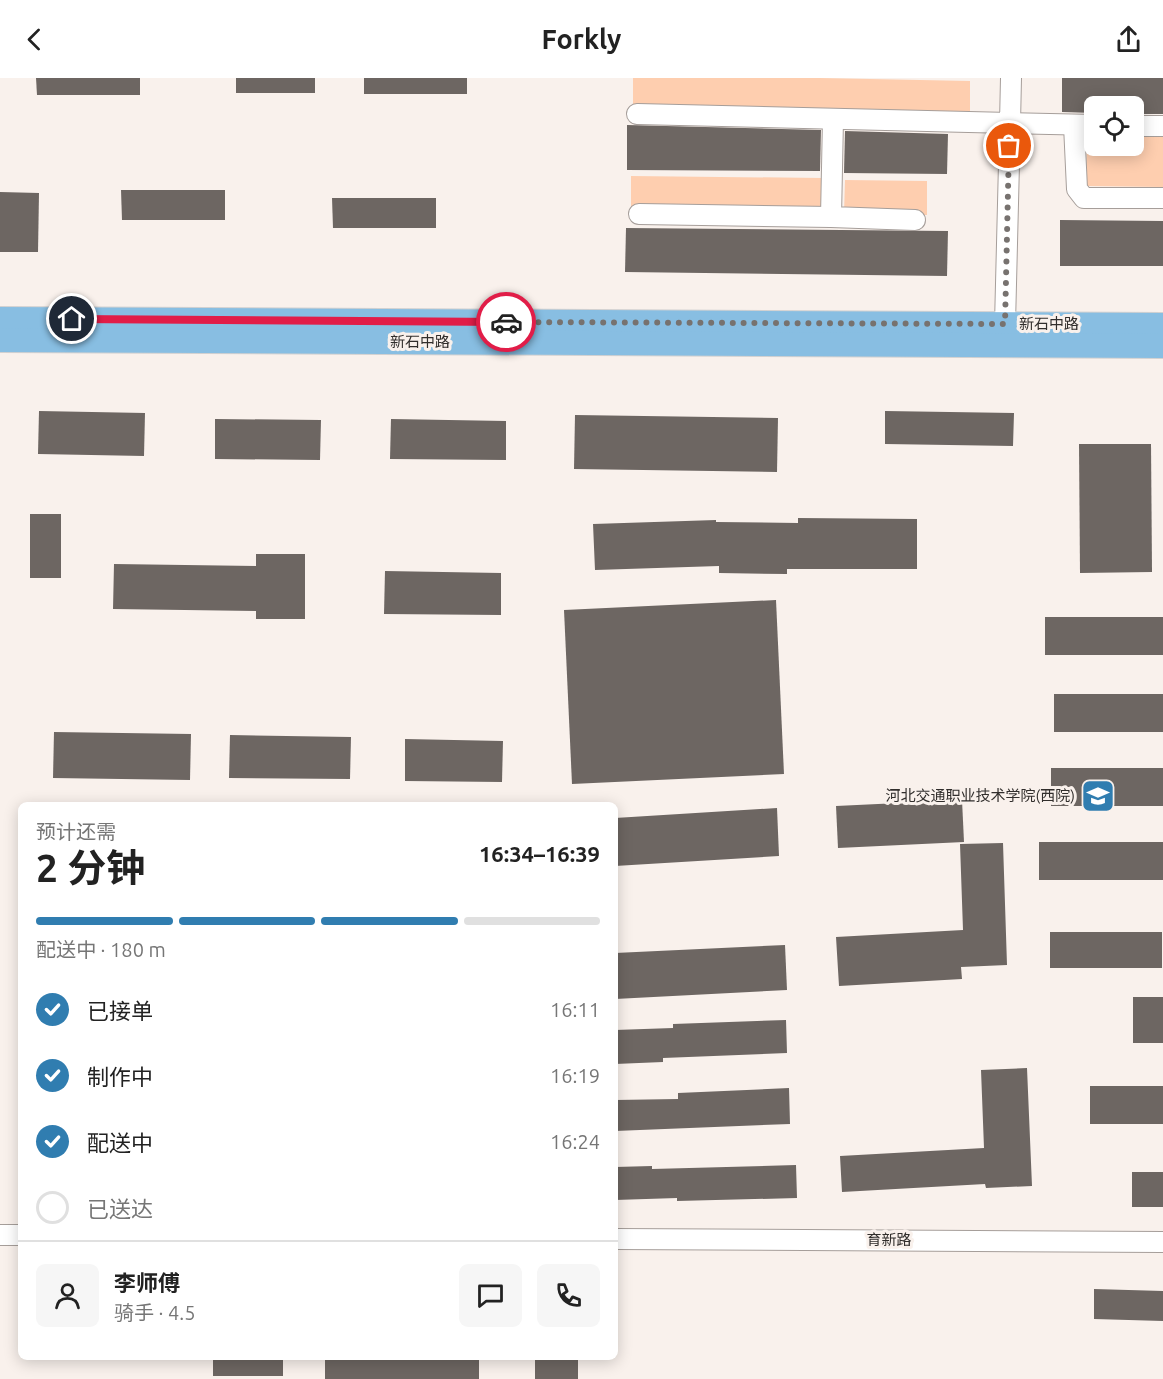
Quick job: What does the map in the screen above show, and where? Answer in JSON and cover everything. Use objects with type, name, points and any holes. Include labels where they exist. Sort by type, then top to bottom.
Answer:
[{"type":"main road","name":"新石中路","points":[[0,319],[1163,325]]},
{"type":"main road","name":"新石中路","points":[[0,340],[1163,346]]},
{"type":"street","points":[[1005,324],[1011,78]]},
{"type":"street","points":[[637,114],[1084,124]]},
{"type":"street","points":[[831,217],[833,119]]},
{"type":"street","points":[[1074,124],[1077,189],[1084,198],[1163,198]]},
{"type":"street","points":[[1144,126],[1163,126]]},
{"type":"street","points":[[639,214],[915,220]]},
{"type":"street","points":[[0,1235],[18,1236]]},
{"type":"street","name":"育新路","points":[[618,1239],[1163,1242]]},
{"type":"shaded area","points":[[633,78],[970,81],[970,116],[633,112]]},
{"type":"shaded area","points":[[1144,133],[1163,134],[1163,187],[1086,186],[1087,156],[1144,156]]},
{"type":"shaded area","points":[[631,176],[823,178],[822,212],[631,210]]},
{"type":"shaded area","points":[[845,180],[927,181],[927,215],[844,214]]},
{"type":"building","points":[[36,78],[140,78],[140,95],[37,95]]},
{"type":"building","points":[[236,78],[315,78],[315,93],[236,93]]},
{"type":"building","points":[[364,78],[467,78],[467,94],[364,94]]},
{"type":"building","points":[[1062,78],[1163,78],[1163,114],[1144,114],[1144,96],[1084,96],[1084,113],[1062,112]]},
{"type":"building","points":[[627,125],[821,130],[820,171],[627,170]]},
{"type":"building","points":[[845,131],[948,134],[947,174],[844,173]]},
{"type":"building","points":[[121,190],[225,190],[225,220],[122,220]]},
{"type":"building","points":[[0,192],[39,193],[38,252],[0,252]]},
{"type":"building","points":[[332,198],[436,198],[436,228],[333,228]]},
{"type":"building","points":[[1060,220],[1163,221],[1163,266],[1060,266]]},
{"type":"building","points":[[626,228],[948,231],[947,276],[625,272]]},
{"type":"building","points":[[39,411],[145,413],[144,456],[38,454]]},
{"type":"building","points":[[885,411],[1014,413],[1013,446],[885,444]]},
{"type":"building","points":[[575,415],[778,418],[777,472],[574,469]]},
{"type":"building","points":[[215,419],[321,420],[320,460],[215,459]]},
{"type":"building","points":[[391,419],[506,421],[506,460],[390,459]]},
{"type":"building","points":[[1079,444],[1151,444],[1152,572],[1080,573]]},
{"type":"building","points":[[30,514],[61,514],[61,578],[30,578]]},
{"type":"building","points":[[798,518],[917,519],[917,569],[787,569],[787,574],[719,573],[719,566],[595,570],[593,524],[716,520],[716,522],[798,523]]},
{"type":"building","points":[[256,554],[305,554],[305,619],[256,619],[256,611],[113,609],[114,564],[256,566]]},
{"type":"building","points":[[385,571],[501,573],[501,615],[384,614]]},
{"type":"building","points":[[776,600],[784,774],[572,784],[564,610]]},
{"type":"building","points":[[1045,617],[1163,617],[1163,655],[1045,655]]},
{"type":"building","points":[[1054,694],[1163,694],[1163,732],[1054,732]]},
{"type":"building","points":[[54,732],[191,734],[190,780],[53,778]]},
{"type":"building","points":[[230,735],[351,737],[350,779],[229,778]]},
{"type":"building","points":[[405,739],[503,741],[502,782],[405,781]]},
{"type":"building","points":[[1051,768],[1163,768],[1163,806],[1051,806]]},
{"type":"building","points":[[962,800],[964,842],[838,848],[836,806]]},
{"type":"building","points":[[777,808],[779,856],[618,866],[618,818]]},
{"type":"building","points":[[1039,842],[1163,842],[1163,880],[1039,880]]},
{"type":"building","points":[[1003,843],[1007,965],[961,967],[962,979],[839,986],[836,937],[963,930],[960,844]]},
{"type":"building","points":[[1050,932],[1162,932],[1162,968],[1050,968]]},
{"type":"building","points":[[785,945],[787,990],[618,999],[618,953]]},
{"type":"building","points":[[1133,997],[1163,997],[1163,1043],[1133,1043]]},
{"type":"building","points":[[786,1020],[787,1053],[663,1058],[663,1062],[618,1064],[618,1030],[673,1028],[673,1024]]},
{"type":"building","points":[[1027,1068],[1032,1186],[986,1188],[985,1184],[842,1192],[840,1156],[984,1148],[981,1070]]},
{"type":"building","points":[[1090,1086],[1163,1086],[1163,1124],[1090,1124]]},
{"type":"building","points":[[789,1088],[790,1124],[618,1131],[618,1100],[678,1099],[678,1093]]},
{"type":"building","points":[[796,1165],[797,1198],[618,1200],[618,1167],[652,1166],[652,1169]]},
{"type":"building","points":[[1132,1172],[1163,1172],[1163,1207],[1132,1207]]},
{"type":"building","points":[[1094,1289],[1163,1291],[1163,1321],[1094,1319]]},
{"type":"building","points":[[213,1360],[283,1360],[283,1376],[213,1376]]},
{"type":"building","points":[[325,1360],[479,1360],[479,1379],[325,1379]]},
{"type":"building","points":[[535,1360],[578,1360],[578,1379],[535,1379]]},
{"type":"way so far","points":[[506,322],[1005,324],[1009,146]]},
{"type":"place","name":"河北交通职业技术学院(西院)","points":[[1098,796]]},
{"type":"route","points":[[72,319],[506,322]]}]
